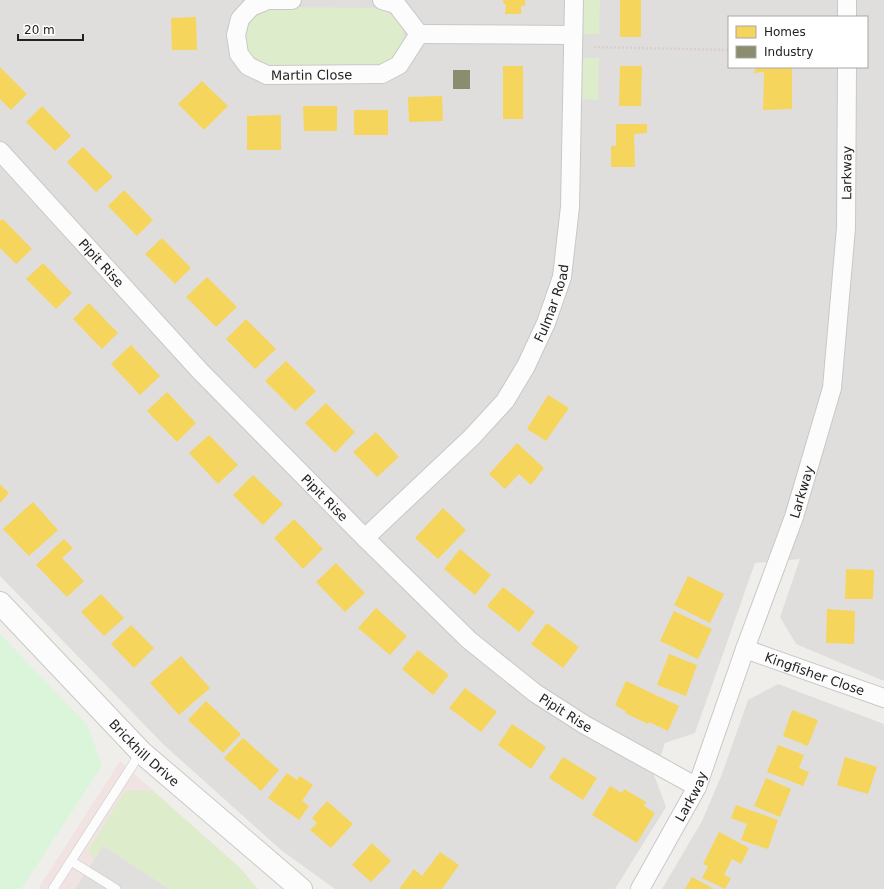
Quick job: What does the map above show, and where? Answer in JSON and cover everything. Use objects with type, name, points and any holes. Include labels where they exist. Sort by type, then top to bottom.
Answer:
[{"type":"street","name":"Martin Close","points":[[292,0],[268,0],[252,7],[240,19],[236,35],[239,54],[248,66],[267,75],[382,74],[399,65],[419,34]]},
{"type":"street","points":[[382,0],[396,4],[419,34],[573,41]]},
{"type":"street","name":"Fulmar Road","points":[[365,538],[472,438],[505,401],[526,366],[546,323],[562,277],[570,207],[574,0]]},
{"type":"street","points":[[847,0],[847,16]]},
{"type":"street","name":"Larkway","points":[[640,889],[697,787],[745,649],[794,517],[832,388],[846,228],[847,68]]},
{"type":"street","name":"Pipit Rise","points":[[0,151],[200,371],[365,538],[469,640],[535,693],[585,725],[697,787]]},
{"type":"street","name":"Brickhill Drive","points":[[0,603],[140,752],[301,889]]},
{"type":"street","name":"Kingfisher Close","points":[[745,649],[884,698]]},
{"type":"lane","points":[[53,889],[140,752]]},
{"type":"lane","points":[[71,861],[116,889]]},
{"type":"path","points":[[573,41],[728,50]]},
{"type":"shaded area","points":[[0,0],[884,0],[884,681],[796,644],[780,617],[800,559],[755,563],[695,733],[665,743],[654,775],[666,807],[615,889],[335,889],[281,850],[164,745],[0,576]]},
{"type":"shaded area","points":[[778,684],[884,724],[884,889],[662,889],[702,821],[722,774],[748,700]]},
{"type":"shaded area","points":[[120,761],[239,867],[258,889],[38,889]]},
{"type":"shaded area","points":[[103,846],[169,889],[75,889]]},
{"type":"green space","points":[[582,0],[600,0],[599,34],[581,34]]},
{"type":"green space","points":[[269,7],[376,8],[388,13],[399,23],[404,35],[402,48],[393,60],[379,67],[268,68],[258,65],[243,48],[245,23],[256,12]]},
{"type":"green space","points":[[581,58],[599,58],[598,100],[580,99]]},
{"type":"green space","points":[[0,634],[88,726],[102,766],[21,889],[0,889]]},
{"type":"green space","points":[[125,791],[153,791],[239,867],[258,889],[169,889],[103,846],[94,858],[90,855],[89,849]]},
{"type":"building: Homes","points":[[503,0],[525,0],[525,6],[521,6],[521,14],[505,14],[506,5]]},
{"type":"building: Homes","points":[[620,0],[641,0],[641,37],[620,37]]},
{"type":"building: Homes","points":[[196,17],[197,50],[172,50],[171,18]]},
{"type":"building: Homes","points":[[503,66],[523,66],[523,119],[503,119]]},
{"type":"building: Homes","points":[[620,66],[642,66],[641,106],[619,106]]},
{"type":"building: Homes","points":[[0,67],[27,94],[11,110],[0,99]]},
{"type":"building: Homes","points":[[756,68],[792,68],[792,109],[763,110],[764,72],[754,73]]},
{"type":"building: Homes","points":[[202,81],[228,106],[204,130],[178,104]]},
{"type":"building: Homes","points":[[442,96],[443,121],[409,122],[408,97]]},
{"type":"building: Homes","points":[[42,106],[71,136],[55,151],[26,122]]},
{"type":"building: Homes","points":[[303,106],[337,106],[337,131],[304,131]]},
{"type":"building: Homes","points":[[354,110],[388,110],[388,135],[354,135]]},
{"type":"building: Homes","points":[[281,115],[281,150],[247,150],[247,116]]},
{"type":"building: Homes","points":[[616,124],[647,124],[647,133],[634,134],[635,167],[611,167],[611,146],[616,146]]},
{"type":"building: Homes","points":[[83,147],[113,177],[96,192],[67,162]]},
{"type":"building: Homes","points":[[124,190],[153,220],[137,236],[108,206]]},
{"type":"building: Homes","points":[[3,219],[32,249],[16,264],[0,248],[0,221]]},
{"type":"building: Homes","points":[[162,238],[191,268],[175,284],[145,254]]},
{"type":"building: Homes","points":[[43,263],[72,293],[56,309],[26,279]]},
{"type":"building: Homes","points":[[207,277],[237,307],[216,327],[186,297]]},
{"type":"building: Homes","points":[[89,303],[118,333],[102,349],[73,319]]},
{"type":"building: Homes","points":[[246,319],[276,349],[255,369],[226,339]]},
{"type":"building: Homes","points":[[131,345],[160,376],[140,395],[111,364]]},
{"type":"building: Homes","points":[[286,361],[316,391],[295,411],[265,381]]},
{"type":"building: Homes","points":[[167,392],[196,423],[177,442],[147,411]]},
{"type":"building: Homes","points":[[548,395],[569,408],[546,441],[527,429]]},
{"type":"building: Homes","points":[[326,403],[355,432],[335,453],[305,423]]},
{"type":"building: Homes","points":[[376,432],[399,457],[377,477],[353,452]]},
{"type":"building: Homes","points":[[209,435],[238,465],[218,484],[189,453]]},
{"type":"building: Homes","points":[[517,443],[544,468],[531,485],[519,474],[505,489],[489,474]]},
{"type":"building: Homes","points":[[253,475],[283,504],[263,525],[233,495]]},
{"type":"building: Homes","points":[[0,484],[9,493],[0,503]]},
{"type":"building: Homes","points":[[33,502],[58,530],[29,556],[3,529]]},
{"type":"building: Homes","points":[[443,508],[466,530],[438,559],[415,538]]},
{"type":"building: Homes","points":[[294,519],[323,549],[303,569],[274,538]]},
{"type":"building: Homes","points":[[64,539],[73,548],[62,558],[84,581],[67,597],[36,565]]},
{"type":"building: Homes","points":[[460,549],[491,575],[475,595],[444,569]]},
{"type":"building: Homes","points":[[336,563],[365,593],[345,612],[316,582]]},
{"type":"building: Homes","points":[[846,569],[874,570],[873,599],[845,599]]},
{"type":"building: Homes","points":[[688,576],[724,594],[710,623],[674,605]]},
{"type":"building: Homes","points":[[503,587],[535,612],[519,632],[487,606]]},
{"type":"building: Homes","points":[[101,594],[124,618],[104,636],[81,612]]},
{"type":"building: Homes","points":[[376,608],[407,636],[390,655],[358,628]]},
{"type":"building: Homes","points":[[827,609],[855,611],[854,644],[826,643]]},
{"type":"building: Homes","points":[[674,611],[712,629],[698,659],[660,641]]},
{"type":"building: Homes","points":[[547,623],[579,647],[563,668],[531,644]]},
{"type":"building: Homes","points":[[131,625],[154,648],[134,668],[111,644]]},
{"type":"building: Homes","points":[[418,650],[449,675],[433,695],[402,669]]},
{"type":"building: Homes","points":[[669,654],[697,665],[686,696],[657,685]]},
{"type":"building: Homes","points":[[181,656],[210,688],[179,715],[150,683]]},
{"type":"building: Homes","points":[[626,681],[679,706],[668,731],[649,722],[648,724],[625,713],[626,711],[615,705]]},
{"type":"building: Homes","points":[[465,688],[497,712],[481,732],[449,708]]},
{"type":"building: Homes","points":[[206,701],[241,734],[223,753],[188,720]]},
{"type":"building: Homes","points":[[792,710],[818,720],[808,746],[783,736]]},
{"type":"building: Homes","points":[[512,724],[546,747],[531,769],[498,745]]},
{"type":"building: Homes","points":[[243,738],[279,770],[261,791],[224,758]]},
{"type":"building: Homes","points":[[778,745],[804,755],[799,768],[809,772],[803,786],[767,772]]},
{"type":"building: Homes","points":[[563,757],[597,778],[583,800],[549,778]]},
{"type":"building: Homes","points":[[845,757],[877,767],[868,794],[837,785]]},
{"type":"building: Homes","points":[[287,773],[297,780],[300,776],[313,785],[302,801],[309,806],[299,820],[268,798]]},
{"type":"building: Homes","points":[[766,778],[791,789],[780,817],[754,806]]},
{"type":"building: Homes","points":[[610,786],[622,793],[624,789],[646,802],[644,806],[655,813],[637,843],[592,815]]},
{"type":"building: Homes","points":[[327,801],[353,824],[331,848],[310,830],[317,823],[312,818]]},
{"type":"building: Homes","points":[[736,805],[778,820],[768,849],[741,840],[747,824],[731,818]]},
{"type":"building: Homes","points":[[719,832],[749,848],[741,864],[732,859],[724,875],[731,878],[725,889],[702,878],[708,866],[703,864]]},
{"type":"building: Homes","points":[[372,843],[391,861],[371,882],[352,865]]},
{"type":"building: Homes","points":[[440,852],[459,865],[442,889],[399,889],[414,869],[422,876]]},
{"type":"building: Homes","points":[[692,877],[714,889],[685,889]]},
{"type":"building: Industry","points":[[453,70],[470,70],[470,89],[453,89]]}]
